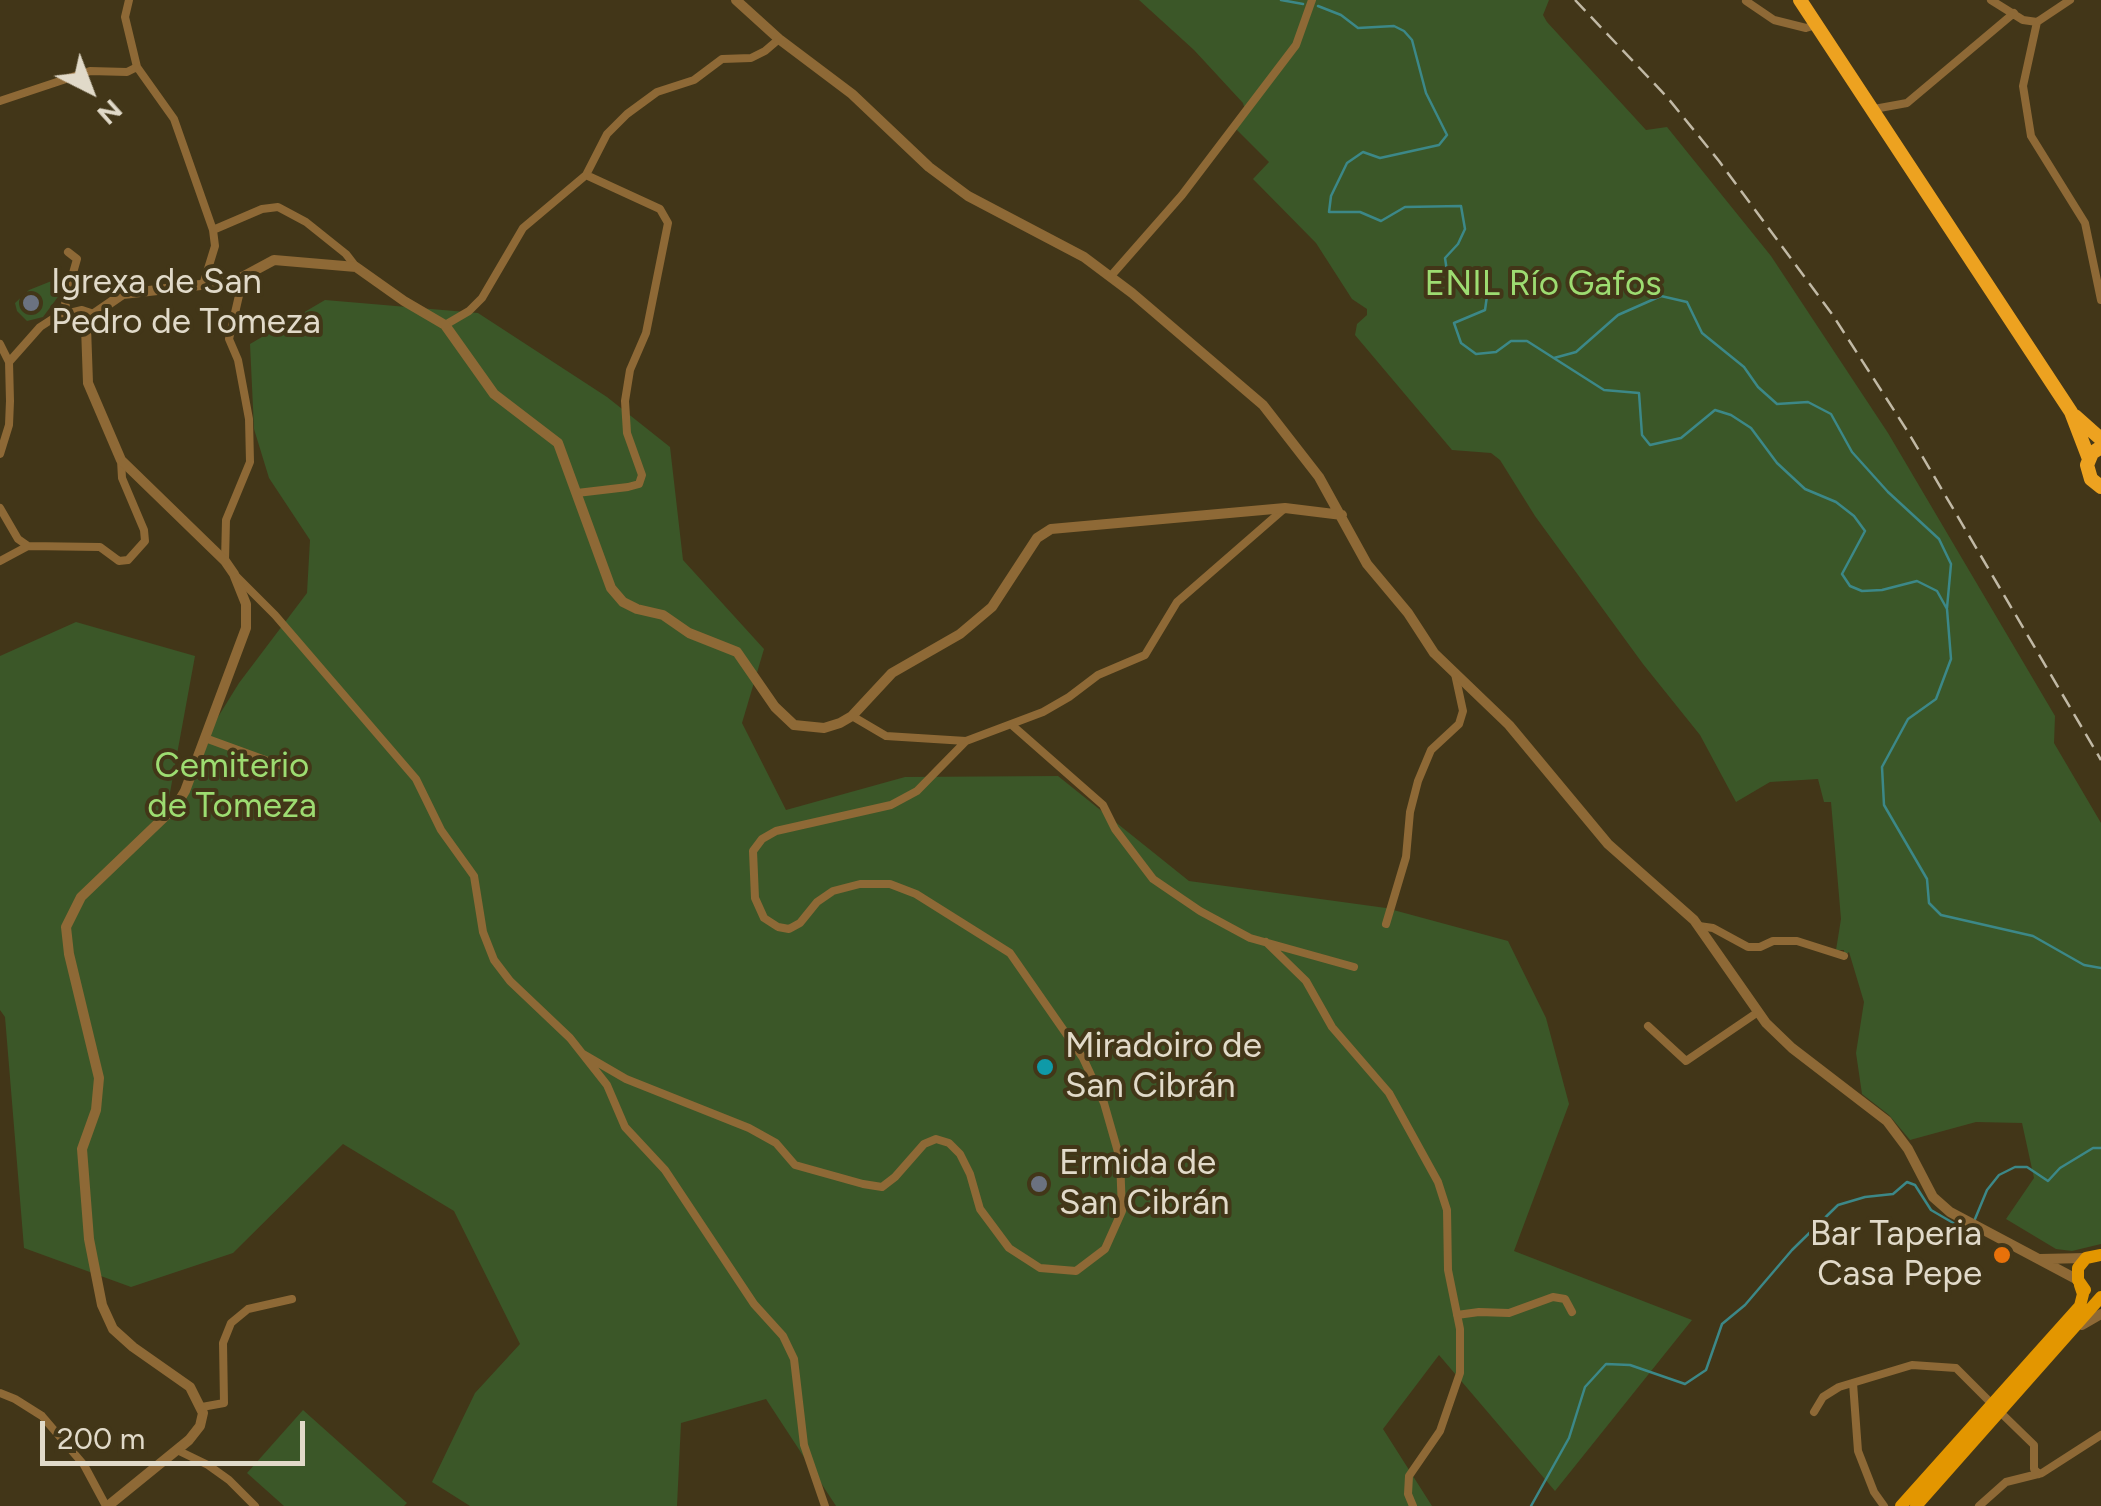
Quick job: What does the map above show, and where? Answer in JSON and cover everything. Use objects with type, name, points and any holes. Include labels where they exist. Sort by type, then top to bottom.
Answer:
[{"type":"highway","points":[[1800,0],[2071,412],[2088,459],[2088,475],[2101,487]]},
{"type":"highway","points":[[1810,0],[1856,82]]},
{"type":"highway","points":[[2071,412],[2101,438]]},
{"type":"highway","points":[[2088,459],[2101,447]]},
{"type":"main road","points":[[2093,1297],[2078,1268],[2086,1258],[2101,1254]]},
{"type":"main road","points":[[1916,1506],[1963,1454],[2080,1306],[2083,1294],[2093,1297]]},
{"type":"main road","points":[[1901,1506],[1998,1410],[2093,1297]]},
{"type":"street","points":[[129,0],[125,17],[136,67],[174,119],[213,230],[215,246],[203,285]]},
{"type":"street","points":[[736,0],[778,38],[852,94],[928,167],[968,196],[1084,257],[1262,405],[1320,477],[1367,564],[1408,613],[1434,653],[1510,725],[1608,844],[1699,926],[1758,1012],[1792,1048],[1887,1121],[1908,1149],[1933,1196],[1950,1212],[2039,1260],[2093,1297]]},
{"type":"street","points":[[1110,277],[1182,195],[1296,45],[1312,0]]},
{"type":"street","points":[[1991,0],[2023,20],[2037,22],[2070,0]]},
{"type":"street","points":[[1746,1],[1774,20],[1806,28],[1816,25]]},
{"type":"street","points":[[1874,109],[1907,103],[2014,13]]},
{"type":"street","points":[[2037,22],[2023,86],[2032,136],[2084,223],[2101,300]]},
{"type":"street","points":[[445,325],[482,298],[523,228],[586,175],[607,134],[627,114],[658,92],[694,80],[722,59],[751,58],[778,38]]},
{"type":"street","points":[[0,100],[90,71],[127,72],[136,67]]},
{"type":"street","points":[[576,493],[639,484],[642,474],[627,433],[624,401],[630,370],[646,333],[668,223],[660,209],[586,175]]},
{"type":"street","points":[[213,230],[278,206],[306,222],[356,267],[445,325],[494,394],[558,444],[611,588],[623,602],[662,615],[689,633],[737,652],[775,708],[794,725],[824,728],[852,716],[892,673],[960,634],[992,607],[1037,538],[1050,529],[1285,508],[1342,515]]},
{"type":"street","points":[[68,252],[77,260],[65,300],[70,313]]},
{"type":"street","points":[[338,264],[346,254]]},
{"type":"street","points":[[0,561],[23,548],[100,547],[119,561],[128,560],[145,542],[144,530],[122,478],[121,460],[88,384],[86,327],[92,316],[122,294],[243,278],[274,260],[356,267]]},
{"type":"street","points":[[225,561],[226,520],[250,462],[249,419],[238,360],[229,339],[243,278]]},
{"type":"street","points":[[10,362],[40,327],[82,310],[92,316]]},
{"type":"street","points":[[0,344],[10,362],[9,425],[0,454]]},
{"type":"street","points":[[121,460],[225,561],[416,779],[440,830],[474,876],[482,932],[494,960],[607,1084],[625,1127],[664,1170],[754,1304],[782,1336],[794,1359],[804,1445],[825,1506]]},
{"type":"street","points":[[0,508],[23,548]]},
{"type":"street","points":[[852,716],[886,736],[966,741],[1013,726],[1070,698],[1098,674],[1145,654],[1176,602],[1285,508]]},
{"type":"street","points":[[0,1393],[42,1416],[84,1464],[107,1506],[196,1433],[202,1419],[202,1407],[190,1387],[121,1338],[102,1305],[89,1239],[82,1149],[96,1110],[100,1078],[69,954],[66,927],[81,897],[176,806],[246,628],[246,604],[234,574]]},
{"type":"street","points":[[1386,924],[1406,858],[1410,812],[1418,781],[1431,750],[1459,724],[1463,711],[1455,673]]},
{"type":"street","points":[[1013,726],[1103,806],[1115,829],[1153,879],[1250,938],[1354,968]]},
{"type":"street","points":[[205,738],[290,769]]},
{"type":"street","points":[[583,1054],[626,1079],[749,1128],[776,1144],[795,1165],[863,1184],[882,1187],[924,1144],[936,1139],[950,1144],[970,1174],[980,1209],[1010,1248],[1040,1268],[1076,1271],[1105,1249],[1122,1210],[1120,1159],[1104,1103],[1083,1058],[1010,953],[916,894],[890,884],[860,884],[833,891],[789,929],[764,918],[755,898],[752,851],[762,839],[776,831],[891,805],[917,791],[966,741]]},
{"type":"street","points":[[1699,926],[1712,928],[1748,947],[1796,941],[1844,956]]},
{"type":"street","points":[[1266,942],[1306,981],[1332,1026],[1389,1093],[1438,1182],[1447,1210],[1450,1282],[1461,1360],[1458,1385],[1440,1431],[1408,1476],[1413,1506]]},
{"type":"street","points":[[1648,1026],[1688,1060],[1758,1012]]},
{"type":"street","points":[[2039,1260],[2086,1258]]},
{"type":"street","points":[[1457,1315],[1509,1314],[1538,1300],[1562,1297],[1572,1312]]},
{"type":"street","points":[[202,1407],[224,1403],[222,1343],[232,1323],[248,1309],[292,1299]]},
{"type":"street","points":[[1814,1412],[1823,1397],[1853,1382],[1912,1365],[1956,1368],[2034,1445],[2033,1467],[2038,1474]]},
{"type":"street","points":[[1853,1382],[1858,1451],[1874,1492],[1884,1506]]},
{"type":"street","points":[[1979,1506],[2006,1482],[2059,1464],[2101,1434]]},
{"type":"street","points":[[177,1450],[229,1480],[254,1506]]},
{"type":"green space","name":"ENIL Río Gafos","points":[[1139,0],[1549,0],[1543,15],[1547,22],[1646,130],[1667,127],[1771,256],[1888,433],[2055,716],[2054,743],[2101,823],[2101,1244],[2072,1251],[2056,1249],[2006,1219],[2034,1178],[2022,1123],[1976,1122],[1910,1140],[1889,1115],[1862,1094],[1856,1053],[1864,1002],[1849,952],[1844,956],[1844,950],[1836,950],[1841,919],[1831,802],[1824,802],[1818,779],[1770,782],[1736,802],[1700,735],[1535,516],[1500,460],[1491,453],[1452,450],[1355,335],[1367,309],[1352,299],[1316,243],[1253,179],[1269,162],[1236,129],[1245,110],[1243,103],[1194,50]]},
{"type":"green space","points":[[54,280],[63,290],[43,317],[27,321],[15,303],[29,290]]},
{"type":"green space","name":"Cemiterio de Tomeza","points":[[325,300],[478,313],[607,397],[670,447],[683,560],[764,649],[742,723],[786,810],[905,777],[1058,776],[1189,881],[1386,908],[1508,941],[1546,1018],[1569,1104],[1514,1251],[1692,1320],[1555,1491],[1439,1355],[1383,1429],[1432,1506],[836,1506],[766,1399],[681,1423],[677,1506],[470,1506],[432,1482],[475,1393],[520,1344],[454,1211],[343,1144],[233,1253],[131,1287],[24,1248],[5,1017],[0,1010],[0,656],[76,622],[195,656],[169,798],[183,805],[209,740],[205,738],[239,683],[307,593],[310,540],[269,478],[254,429],[250,344]]},
{"type":"green space","points":[[303,1410],[407,1503],[284,1506],[247,1473]]},
{"type":"waterway","points":[[1281,0],[1303,4]]},
{"type":"waterway","points":[[1318,6],[1341,15],[1358,28],[1394,26],[1404,31],[1412,40],[1426,93],[1447,135],[1439,145],[1380,158],[1363,152],[1347,163],[1331,196],[1329,212],[1360,212],[1381,221],[1405,207],[1461,206],[1465,229],[1445,258],[1448,278],[1487,296],[1485,310],[1454,323],[1461,343],[1476,354],[1496,352],[1511,341],[1527,341],[1604,390],[1639,393],[1642,435],[1650,445],[1681,438],[1715,410],[1731,415],[1751,428],[1777,463],[1805,489],[1836,502],[1865,531],[1842,574],[1850,586],[1862,591],[1882,590],[1917,581],[1937,591],[1947,609],[1951,659],[1936,699],[1908,719],[1882,767],[1884,805],[1927,879],[1929,903],[1941,915],[2033,936],[2084,965],[2101,968]]},
{"type":"waterway","points":[[1554,358],[1576,352],[1618,315],[1661,296],[1687,302],[1702,333],[1744,367],[1777,404],[1808,402],[1831,414],[1852,452],[1939,539],[1951,564],[1947,608]]},
{"type":"waterway","points":[[1975,1219],[1987,1190],[1999,1175],[2015,1167],[2027,1167],[2048,1181],[2060,1168],[2093,1148],[2101,1148]]},
{"type":"waterway","points":[[1531,1506],[1569,1438],[1585,1387],[1606,1364],[1630,1365],[1685,1384],[1706,1370],[1722,1324],[1745,1305],[1792,1250],[1838,1205],[1893,1194],[1907,1182],[1915,1185],[1931,1210],[1967,1231]]},
{"type":"railway","points":[[1575,0],[1667,97],[1832,314],[1908,432],[2101,760]]},
{"type":"place","name":"Igrexa de San Pedro de Tomeza","points":[[31,303]]},
{"type":"place","name":"Miradoiro de San Cibrán","points":[[1045,1067]]},
{"type":"place","name":"Ermida de San Cibrán","points":[[1039,1184]]},
{"type":"place","name":"Bar Taperia Casa Pepe","points":[[2002,1255]]}]
